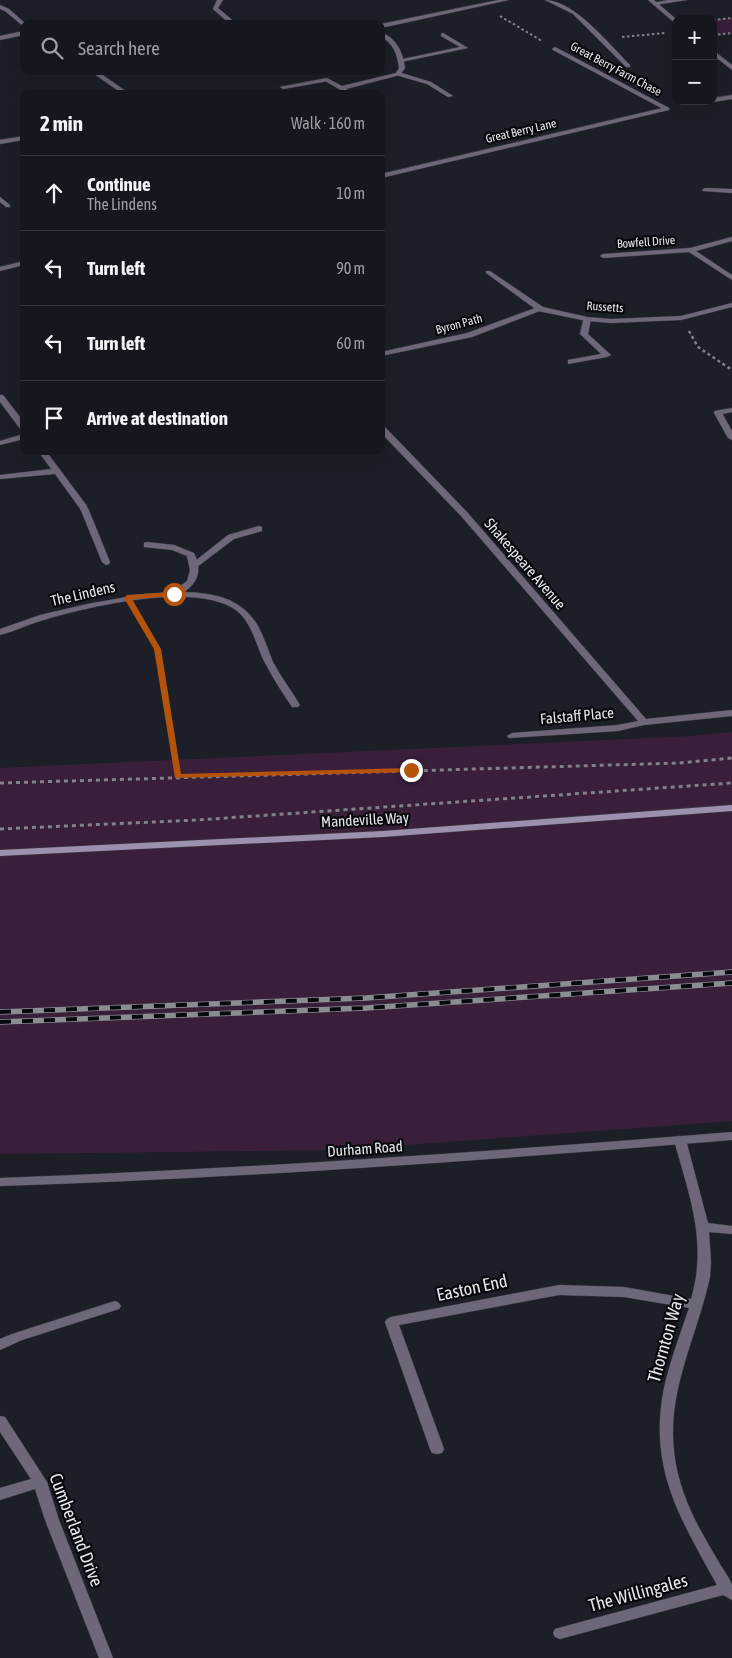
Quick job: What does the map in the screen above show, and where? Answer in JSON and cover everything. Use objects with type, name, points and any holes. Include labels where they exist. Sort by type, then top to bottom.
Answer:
[{"type":"main road","name":"Mandeville Way","points":[[0,853],[383,834],[732,808]]},
{"type":"street","points":[[220,0],[215,8],[229,20]]},
{"type":"street","points":[[385,25],[506,0]]},
{"type":"street","points":[[548,0],[575,13],[628,66]]},
{"type":"street","points":[[653,2],[684,0]]},
{"type":"street","points":[[653,2],[672,19]]},
{"type":"street","points":[[0,7],[7,10],[20,21]]},
{"type":"street","points":[[401,60],[465,48],[443,34]]},
{"type":"street","points":[[0,38],[20,35]]},
{"type":"street","points":[[385,36],[392,40],[398,49],[402,68],[398,74]]},
{"type":"street","name":"Great Berry Farm Chase","points":[[555,49],[667,109]]},
{"type":"street","points":[[717,55],[732,68]]},
{"type":"street","points":[[341,88],[398,74],[429,83],[450,96]]},
{"type":"street","points":[[99,75],[121,90]]},
{"type":"street","points":[[283,88],[328,80],[344,90]]},
{"type":"street","points":[[717,99],[732,96]]},
{"type":"street","name":"Great Berry Lane","points":[[385,175],[667,109]]},
{"type":"street","points":[[0,142],[20,139]]},
{"type":"street","points":[[705,190],[732,191]]},
{"type":"street","points":[[0,199],[8,206]]},
{"type":"street","name":"Bowfell Drive","points":[[603,256],[690,250],[732,239]]},
{"type":"street","name":"Bowfell Drive","points":[[690,250],[732,278]]},
{"type":"street","points":[[0,269],[20,265]]},
{"type":"street","name":"Russetts","points":[[488,272],[540,309],[588,318],[611,321],[681,318],[732,305]]},
{"type":"street","name":"Byron Path","points":[[385,353],[469,336],[540,309]]},
{"type":"street","points":[[571,362],[607,355],[584,334],[588,318]]},
{"type":"street","points":[[0,397],[20,423]]},
{"type":"street","points":[[732,410],[718,413],[732,438]]},
{"type":"street","name":"Shakespeare Avenue","points":[[385,432],[464,514],[644,722]]},
{"type":"street","points":[[0,443],[20,437]]},
{"type":"street","points":[[45,455],[84,508],[106,562]]},
{"type":"street","points":[[0,477],[56,471]]},
{"type":"street","points":[[194,565],[231,537],[259,529]]},
{"type":"street","points":[[147,545],[174,548],[191,555],[196,572],[190,585],[174,594]]},
{"type":"street","name":"The Lindens","points":[[0,632],[42,617],[127,598],[174,594],[217,598],[240,608],[252,623],[269,663],[295,704]]},
{"type":"street","name":"Falstaff Place","points":[[512,736],[618,728],[644,722],[732,713]]},
{"type":"street","name":"Durham Road","points":[[0,1182],[120,1179],[300,1170],[732,1136]]},
{"type":"street","name":"Thornton Way","points":[[680,1140],[703,1227],[706,1264],[696,1305],[670,1384],[666,1429],[668,1460],[681,1503],[729,1591]]},
{"type":"street","points":[[703,1227],[732,1230]]},
{"type":"street","name":"Easton End","points":[[437,1449],[391,1322],[559,1290],[624,1292],[696,1305]]},
{"type":"street","points":[[0,1345],[18,1337],[114,1306]]},
{"type":"street","name":"Cumberland Drive","points":[[0,1421],[40,1482],[52,1520],[106,1658]]},
{"type":"street","points":[[0,1494],[40,1482]]},
{"type":"street","name":"The Willingales","points":[[560,1633],[729,1591]]},
{"type":"path","points":[[482,6],[555,49]]},
{"type":"path","points":[[717,20],[732,18]]},
{"type":"path","points":[[602,39],[666,32]]},
{"type":"path","points":[[717,34],[732,33]]},
{"type":"path","points":[[681,318],[698,347],[732,370]]},
{"type":"path","points":[[127,598],[158,649],[178,777]]},
{"type":"path","points":[[0,783],[679,764],[732,758]]},
{"type":"path","points":[[0,829],[197,820],[732,783]]},
{"type":"shaded area","points":[[732,18],[732,33],[717,35],[717,20]]},
{"type":"shaded area","points":[[732,732],[732,1121],[338,1150],[0,1154],[0,768],[691,736]]},
{"type":"railway","points":[[0,1012],[366,998],[732,972]]},
{"type":"railway","points":[[0,1022],[366,1008],[732,983]]},
{"type":"route","points":[[174,594],[127,598],[158,649],[178,777],[411,770]]}]
